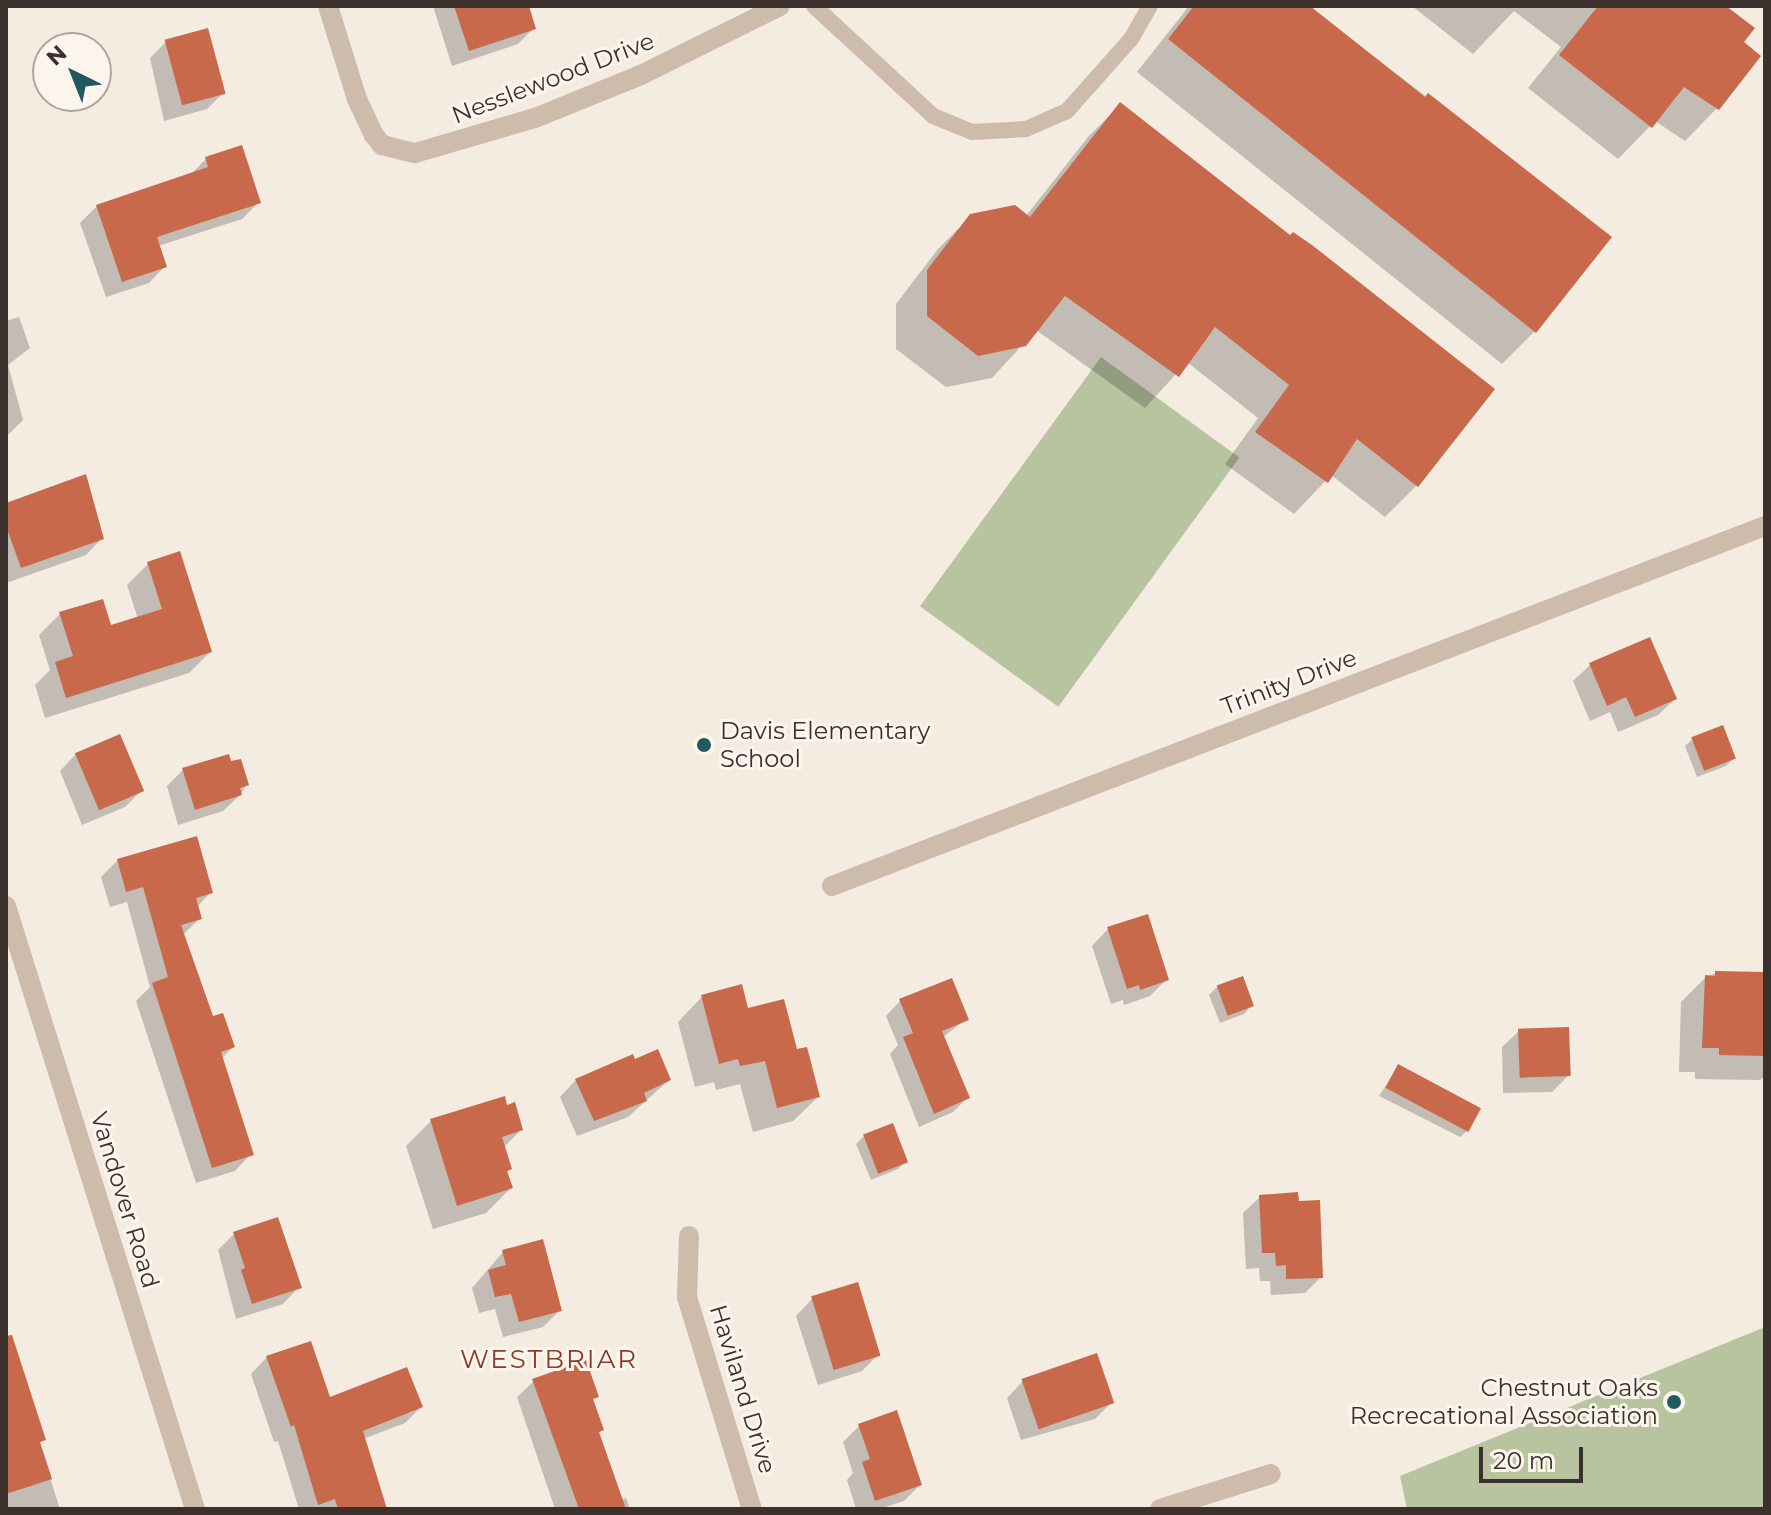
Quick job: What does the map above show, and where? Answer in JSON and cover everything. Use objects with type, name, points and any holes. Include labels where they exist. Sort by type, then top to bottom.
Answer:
[{"type":"street","name":"Nesslewood Drive","points":[[328,6],[357,99],[382,145],[415,153],[535,118],[641,75],[780,6]]},
{"type":"street","name":"Trinity Drive","points":[[832,886],[1765,526]]},
{"type":"street","name":"Vandover Road","points":[[6,906],[195,1509]]},
{"type":"street","name":"Haviland Drive","points":[[689,1236],[687,1297],[752,1509]]},
{"type":"street","points":[[1160,1509],[1271,1474]]},
{"type":"lane","points":[[814,6],[933,116],[972,132],[1026,129],[1067,111],[1131,39],[1150,6]]},
{"type":"green space","points":[[1101,357],[1239,458],[1058,707],[920,606]]},
{"type":"green space","name":"Chestnut Oaks Recrecational Association","points":[[1765,1327],[1765,1509],[1407,1509],[1400,1476]]},
{"type":"building","points":[[454,6],[529,6],[536,29],[469,51]]},
{"type":"building","points":[[1194,6],[1310,6],[1425,97],[1428,93],[1612,237],[1536,333],[1168,39]]},
{"type":"building","points":[[1598,6],[1726,6],[1755,28],[1744,42],[1761,56],[1719,110],[1684,87],[1652,128],[1559,55]]},
{"type":"building","points":[[208,28],[226,94],[182,105],[165,40]]},
{"type":"building","points":[[1120,102],[1290,235],[1293,232],[1312,245],[1495,389],[1418,487],[1357,439],[1328,483],[1255,432],[1289,385],[1215,327],[1179,377],[1065,296],[1026,346],[978,356],[927,316],[927,270],[970,214],[1015,205],[1030,217]]},
{"type":"building","points":[[242,145],[261,203],[157,237],[167,267],[122,282],[96,205],[208,167],[205,157]]},
{"type":"building","points":[[86,474],[104,539],[21,568],[6,526],[6,503]]},
{"type":"building","points":[[180,551],[212,652],[66,698],[55,662],[73,656],[59,612],[103,599],[111,625],[162,609],[147,562]]},
{"type":"building","points":[[1650,637],[1677,699],[1635,717],[1626,697],[1607,706],[1589,663]]},
{"type":"building","points":[[1723,725],[1736,759],[1704,771],[1691,737]]},
{"type":"building","points":[[120,734],[144,791],[99,810],[75,753]]},
{"type":"building","points":[[229,754],[231,761],[241,759],[249,785],[240,788],[242,795],[195,810],[182,768]]},
{"type":"building","points":[[197,836],[213,893],[196,898],[202,919],[181,925],[213,1016],[223,1013],[235,1047],[221,1052],[254,1155],[212,1168],[152,983],[168,977],[143,887],[126,892],[117,859]]},
{"type":"building","points":[[1148,914],[1169,980],[1140,990],[1139,985],[1127,989],[1107,927]]},
{"type":"building","points":[[1715,971],[1765,972],[1765,1056],[1719,1055],[1719,1048],[1702,1048],[1705,975],[1715,976]]},
{"type":"building","points":[[1243,976],[1254,1006],[1228,1016],[1217,986]]},
{"type":"building","points":[[952,978],[969,1020],[942,1031],[970,1098],[934,1114],[903,1037],[913,1033],[899,999]]},
{"type":"building","points":[[742,984],[748,1008],[784,999],[797,1049],[807,1047],[820,1097],[777,1108],[765,1061],[740,1066],[738,1059],[719,1064],[701,995]]},
{"type":"building","points":[[1569,1027],[1571,1076],[1520,1078],[1518,1029]]},
{"type":"building","points":[[658,1049],[671,1080],[644,1093],[647,1101],[594,1121],[575,1079],[633,1054],[635,1059]]},
{"type":"building","points":[[1398,1064],[1481,1108],[1468,1132],[1385,1088]]},
{"type":"building","points":[[505,1096],[507,1105],[515,1102],[523,1130],[502,1137],[512,1169],[507,1171],[513,1188],[457,1206],[430,1119]]},
{"type":"building","points":[[893,1123],[908,1162],[878,1174],[863,1134]]},
{"type":"building","points":[[1298,1192],[1299,1201],[1320,1200],[1323,1278],[1286,1279],[1286,1265],[1276,1266],[1275,1253],[1262,1253],[1259,1195]]},
{"type":"building","points":[[278,1217],[302,1288],[252,1304],[241,1270],[245,1268],[233,1232]]},
{"type":"building","points":[[543,1239],[562,1311],[519,1322],[511,1294],[495,1297],[488,1270],[506,1265],[502,1250]]},
{"type":"building","points":[[858,1282],[881,1356],[834,1370],[811,1296]]},
{"type":"building","points":[[12,1335],[46,1440],[40,1442],[52,1479],[6,1494],[6,1336]]},
{"type":"building","points":[[311,1341],[330,1397],[407,1367],[423,1407],[363,1431],[387,1509],[338,1509],[335,1499],[318,1505],[294,1425],[291,1427],[266,1356]]},
{"type":"building","points":[[1097,1353],[1114,1403],[1039,1429],[1021,1379]]},
{"type":"building","points":[[586,1360],[599,1397],[593,1399],[604,1430],[599,1432],[626,1509],[579,1509],[532,1379]]},
{"type":"building","points":[[897,1410],[922,1485],[875,1501],[862,1462],[870,1459],[858,1424]]},
{"type":"place","name":"Davis Elementary School","points":[[704,745]]},
{"type":"place","name":"Chestnut Oaks Recrecational Association","points":[[1674,1402]]},
{"type":"district","name":"WESTBRIAR","points":[[549,1360]]}]
